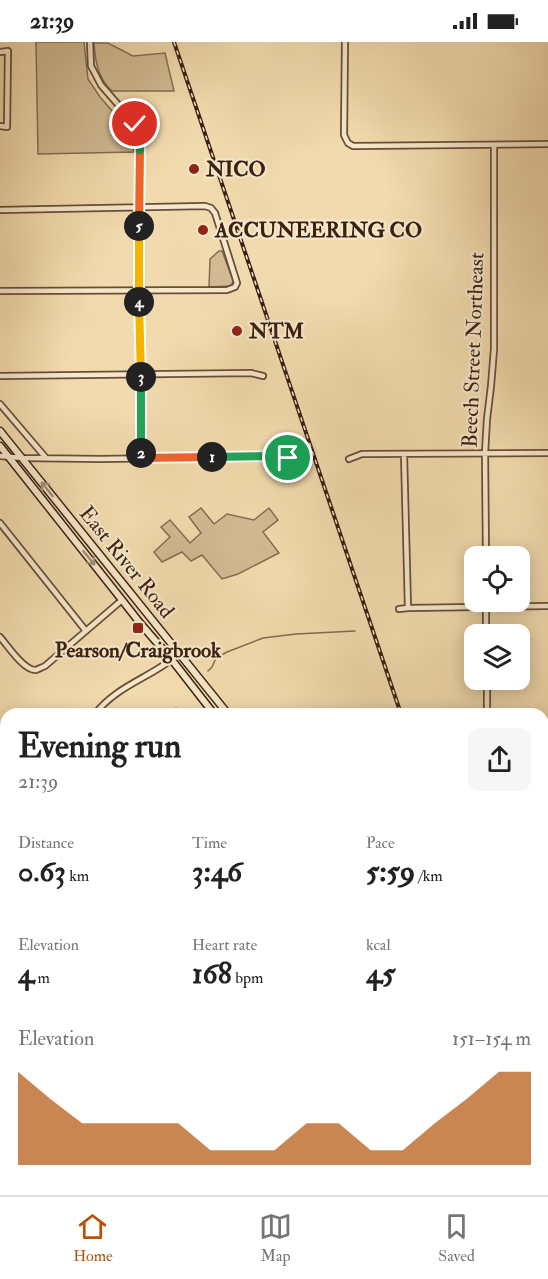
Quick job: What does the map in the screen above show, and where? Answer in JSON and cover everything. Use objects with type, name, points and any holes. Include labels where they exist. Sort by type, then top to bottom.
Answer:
[{"type":"main road","name":"East River Road","points":[[0,431],[223,708]]},
{"type":"main road","name":"East River Road","points":[[0,446],[4,456],[209,708]]},
{"type":"street","points":[[90,42],[91,66],[101,85],[135,124],[140,143],[141,458]]},
{"type":"street","points":[[345,42],[344,135],[348,143],[359,147],[548,144]]},
{"type":"street","points":[[0,52],[8,51],[7,127],[0,126]]},
{"type":"street","name":"Beech Street Northeast","points":[[486,546],[485,453],[494,349],[494,145]]},
{"type":"street","points":[[0,210],[205,206],[211,208],[215,213],[237,283],[235,287],[227,290],[0,291]]},
{"type":"street","points":[[0,376],[251,373],[263,376]]},
{"type":"street","points":[[0,404],[46,458]]},
{"type":"street","points":[[349,459],[362,454],[548,453]]},
{"type":"street","points":[[404,454],[408,608]]},
{"type":"street","points":[[4,456],[141,458],[279,456],[288,458]]},
{"type":"street","points":[[0,524],[86,631]]},
{"type":"street","points":[[0,637],[22,663],[28,668],[37,670],[45,666],[122,600]]},
{"type":"street","points":[[399,609],[464,605]]},
{"type":"street","points":[[530,605],[548,606]]},
{"type":"street","points":[[100,708],[121,689],[172,660],[180,653]]},
{"type":"street","points":[[487,690],[487,708]]},
{"type":"shaded area","points":[[36,42],[84,42],[88,79],[100,97],[129,128],[134,152],[38,154]]},
{"type":"shaded area","points":[[94,43],[108,43],[133,56],[165,53],[174,91],[112,91],[100,75]]},
{"type":"shaded area","points":[[222,251],[233,280],[232,284],[209,287],[210,259]]},
{"type":"shaded area","points":[[201,508],[214,524],[227,514],[254,520],[269,508],[278,520],[263,532],[279,553],[238,574],[222,579],[202,555],[191,561],[182,552],[162,562],[154,552],[170,537],[161,527],[170,520],[190,543],[201,533],[189,517]]},
{"type":"waterway","points":[[208,671],[216,658],[263,638],[355,631]]},
{"type":"railway","points":[[174,42],[399,708]]},
{"type":"place","name":"NICO","points":[[194,169]]},
{"type":"place","name":"ACCUNEERING CO","points":[[203,230]]},
{"type":"place","name":"NTM","points":[[237,331]]},
{"type":"place","name":"Pearson/Craigbrook","points":[[138,628]]},
{"type":"route","points":[[135,124],[140,143],[141,458],[279,456],[288,458]]}]
